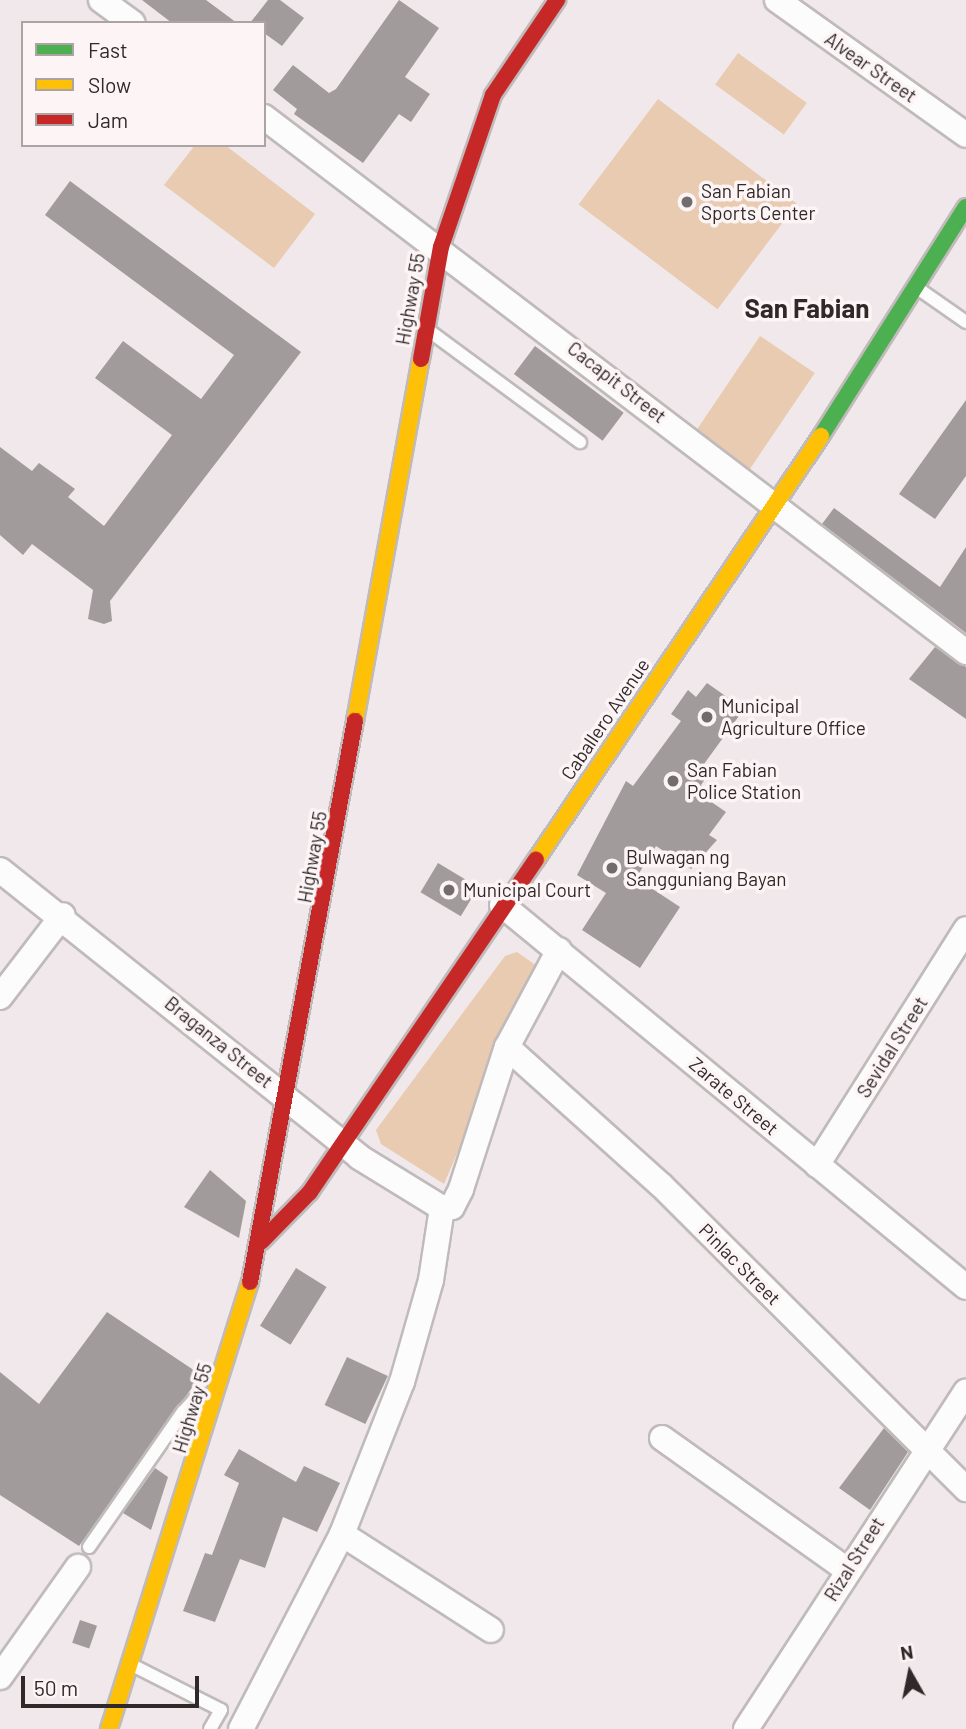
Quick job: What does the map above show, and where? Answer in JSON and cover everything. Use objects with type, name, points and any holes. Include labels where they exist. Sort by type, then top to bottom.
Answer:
[{"type":"main road","name":"Highway 55","points":[[109,1729],[218,1395],[261,1241],[441,247],[493,95],[557,0]]},
{"type":"main road","name":"Caballero Avenue","points":[[261,1241],[291,1217],[340,1141],[776,506],[966,207]]},
{"type":"street","points":[[101,0],[130,21]]},
{"type":"street","name":"Alvear Street","points":[[777,0],[966,135]]},
{"type":"street","name":"Cacapit Street","points":[[266,118],[441,247],[966,652]]},
{"type":"street","name":"Braganza Street","points":[[0,870],[63,915],[340,1141],[420,1199],[442,1208]]},
{"type":"street","name":"Zarate Street","points":[[502,905],[966,1287]]},
{"type":"street","points":[[0,997],[63,915]]},
{"type":"street","name":"Sevidal Street","points":[[817,1165],[966,929]]},
{"type":"street","points":[[241,1729],[342,1534],[418,1332],[442,1208],[452,1207],[461,1189],[507,1047],[559,950]]},
{"type":"street","name":"Pinlac Street","points":[[507,1047],[662,1185],[966,1489]]},
{"type":"street","name":"Rizal Street","points":[[746,1729],[925,1448],[966,1391]]},
{"type":"street","points":[[662,1438],[847,1570]]},
{"type":"street","points":[[342,1534],[491,1630]]},
{"type":"street","points":[[0,1676],[83,1557]]},
{"type":"lane","points":[[916,286],[966,322]]},
{"type":"lane","points":[[426,328],[580,442]]},
{"type":"lane","points":[[83,1557],[183,1412],[198,1396],[218,1395]]},
{"type":"lane","points":[[131,1664],[221,1710],[210,1729]]},
{"type":"shaded area","points":[[738,53],[807,103],[784,135],[715,85]]},
{"type":"shaded area","name":"San Fabian Sports Center","points":[[658,99],[797,204],[718,309],[579,204]]},
{"type":"shaded area","points":[[193,147],[228,147],[315,214],[274,268],[164,185]]},
{"type":"shaded area","points":[[760,336],[815,373],[748,472],[693,435]]},
{"type":"shaded area","points":[[517,952],[537,966],[444,1184],[381,1144],[376,1130],[505,956]]},
{"type":"building","points":[[142,0],[206,0],[234,21],[169,21]]},
{"type":"building","points":[[268,0],[280,0],[304,18],[282,46],[266,34],[266,21],[252,21]]},
{"type":"building","points":[[399,0],[439,28],[405,77],[430,94],[411,122],[399,114],[363,163],[294,114],[297,109],[273,90],[293,65],[329,93],[336,89]]},
{"type":"building","points":[[70,181],[301,352],[110,601],[112,621],[104,624],[88,619],[93,590],[32,544],[23,555],[0,535],[0,447],[32,471],[39,463],[75,489],[68,497],[104,526],[172,435],[95,378],[123,341],[201,399],[234,355],[45,215]]},
{"type":"building","points":[[535,346],[624,413],[603,441],[514,374]]},
{"type":"building","points":[[966,400],[966,476],[935,519],[899,494]]},
{"type":"building","points":[[834,508],[940,587],[966,547],[966,633],[822,524]]},
{"type":"building","points":[[935,647],[966,667],[966,719],[909,679]]},
{"type":"building","points":[[707,683],[744,709],[704,764],[711,770],[701,785],[712,793],[707,799],[726,812],[709,835],[717,840],[691,869],[656,846],[636,878],[680,907],[640,968],[582,930],[606,893],[577,875],[626,781],[633,786],[681,721],[671,714],[688,690],[696,697]]},
{"type":"building","name":"Municipal Court","points":[[438,863],[478,887],[461,916],[420,892]]},
{"type":"building","points":[[210,1170],[246,1201],[239,1238],[184,1207]]},
{"type":"building","points":[[296,1268],[327,1287],[290,1345],[260,1326]]},
{"type":"building","points":[[107,1312],[201,1375],[79,1546],[0,1495],[0,1372],[39,1404]]},
{"type":"building","points":[[347,1357],[388,1376],[365,1424],[325,1405]]},
{"type":"building","points":[[884,1428],[908,1452],[870,1510],[839,1488]]},
{"type":"building","points":[[239,1449],[296,1482],[304,1466],[340,1483],[317,1532],[283,1517],[265,1568],[240,1559],[215,1622],[183,1611],[205,1553],[212,1555],[239,1483],[224,1475]]},
{"type":"building","points":[[155,1468],[168,1477],[151,1530],[123,1513]]},
{"type":"building","points":[[80,1620],[97,1626],[89,1649],[72,1643]]},
{"type":"traffic: fast","points":[[821,436],[966,207]]},
{"type":"traffic: slow","points":[[355,721],[421,359]]},
{"type":"traffic: slow","points":[[536,860],[821,436]]},
{"type":"traffic: slow","points":[[109,1729],[250,1282]]},
{"type":"traffic: jam","points":[[421,359],[441,247],[493,95],[557,0]]},
{"type":"traffic: jam","points":[[250,1282],[355,721]]},
{"type":"traffic: jam","points":[[261,1242],[310,1192],[536,860]]},
{"type":"place","name":"San Fabian Sports Center","points":[[687,202]]},
{"type":"place","name":"Municipal Agriculture Office","points":[[707,717]]},
{"type":"place","name":"San Fabian Police Station","points":[[673,781]]},
{"type":"place","name":"Bulwagan ng Sangguniang Bayan","points":[[612,868]]},
{"type":"place","name":"Municipal Court","points":[[449,890]]},
{"type":"district","name":"San Fabian","points":[[807,308]]}]
